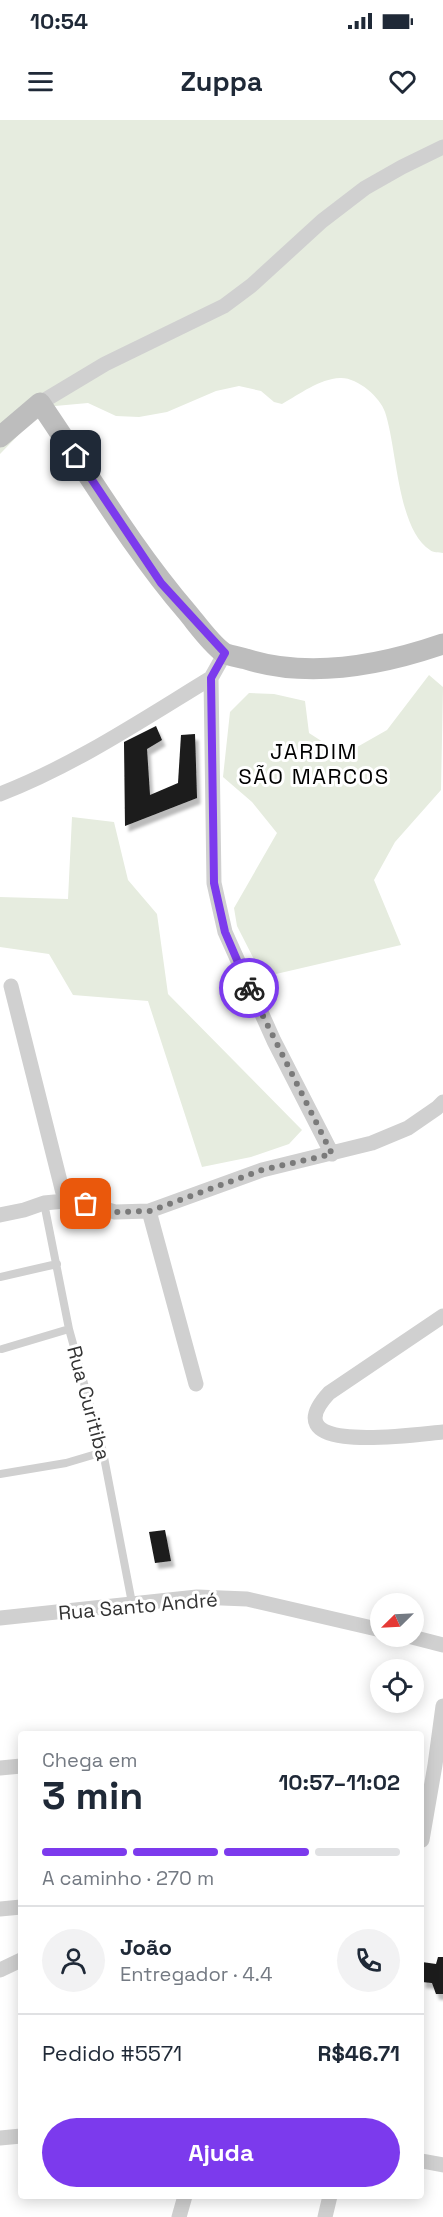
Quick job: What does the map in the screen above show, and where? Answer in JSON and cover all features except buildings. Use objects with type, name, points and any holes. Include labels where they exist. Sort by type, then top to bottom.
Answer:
[{"type":"street","points":[[0,437],[40,403],[105,364],[224,306],[252,285],[322,222],[366,188],[402,166],[443,147]]},
{"type":"street","points":[[40,403],[161,583],[225,653],[264,663],[317,668],[396,659],[443,644]]},
{"type":"street","points":[[0,794],[38,779],[91,752],[211,678],[225,653]]},
{"type":"street","points":[[211,678],[214,883],[225,932],[274,1041],[332,1154]]},
{"type":"street","points":[[12,986],[66,1201]]},
{"type":"street","points":[[0,1215],[44,1203],[66,1201],[98,1206],[115,1212],[150,1211],[262,1170],[372,1143],[408,1128],[437,1108],[443,1101]]},
{"type":"street","points":[[150,1211],[196,1384]]},
{"type":"street","points":[[443,1316],[329,1393],[318,1405],[316,1412],[318,1425],[322,1431],[335,1436],[383,1437],[443,1431]]},
{"type":"street","name":"Rua Santo André","points":[[0,1618],[197,1597],[247,1599],[370,1627]]},
{"type":"street","points":[[424,1640],[443,1645]]},
{"type":"street","points":[[424,1828],[443,1706]]},
{"type":"street","points":[[0,1768],[18,1766]]},
{"type":"street","points":[[0,1909],[18,1906]]},
{"type":"street","points":[[0,1970],[18,1961]]},
{"type":"street","points":[[0,2138],[18,2136]]},
{"type":"street","points":[[424,2161],[443,2164]]},
{"type":"street","points":[[179,2217],[184,2199]]},
{"type":"street","points":[[325,2217],[329,2199]]},
{"type":"lane","name":"Rua Curitiba","points":[[44,1203],[69,1329],[103,1452],[132,1603]]},
{"type":"lane","points":[[0,1277],[57,1264]]},
{"type":"lane","points":[[2,1349],[69,1329]]},
{"type":"lane","points":[[0,1474],[66,1463],[103,1452]]},
{"type":"shaded area","points":[[0,120],[443,120],[443,553],[430,550],[419,539],[411,524],[404,506],[389,427],[382,406],[367,389],[347,379],[325,381],[282,404],[274,402],[261,391],[239,386],[216,391],[167,412],[139,417],[116,416],[88,403],[55,406],[32,421],[0,454]]},
{"type":"shaded area","points":[[429,675],[443,687],[441,790],[395,842],[374,880],[401,945],[263,977],[237,926],[234,908],[277,833],[252,802],[223,777],[230,712],[249,693],[274,694],[305,701],[309,733],[343,755],[387,730]]},
{"type":"shaded area","points":[[72,817],[114,822],[128,880],[157,914],[168,994],[302,1130],[289,1144],[251,1157],[202,1167],[148,1001],[73,995],[49,954],[0,947],[0,897],[68,899]]},
{"type":"way so far","points":[[86,1204],[115,1212],[150,1211],[262,1170],[332,1154],[249,988]]},
{"type":"district","name":"JARDIM SÃO MARCOS","points":[[314,764]]},
{"type":"route","points":[[76,456],[161,583],[225,653],[211,678],[214,883],[225,932],[249,988]]}]
